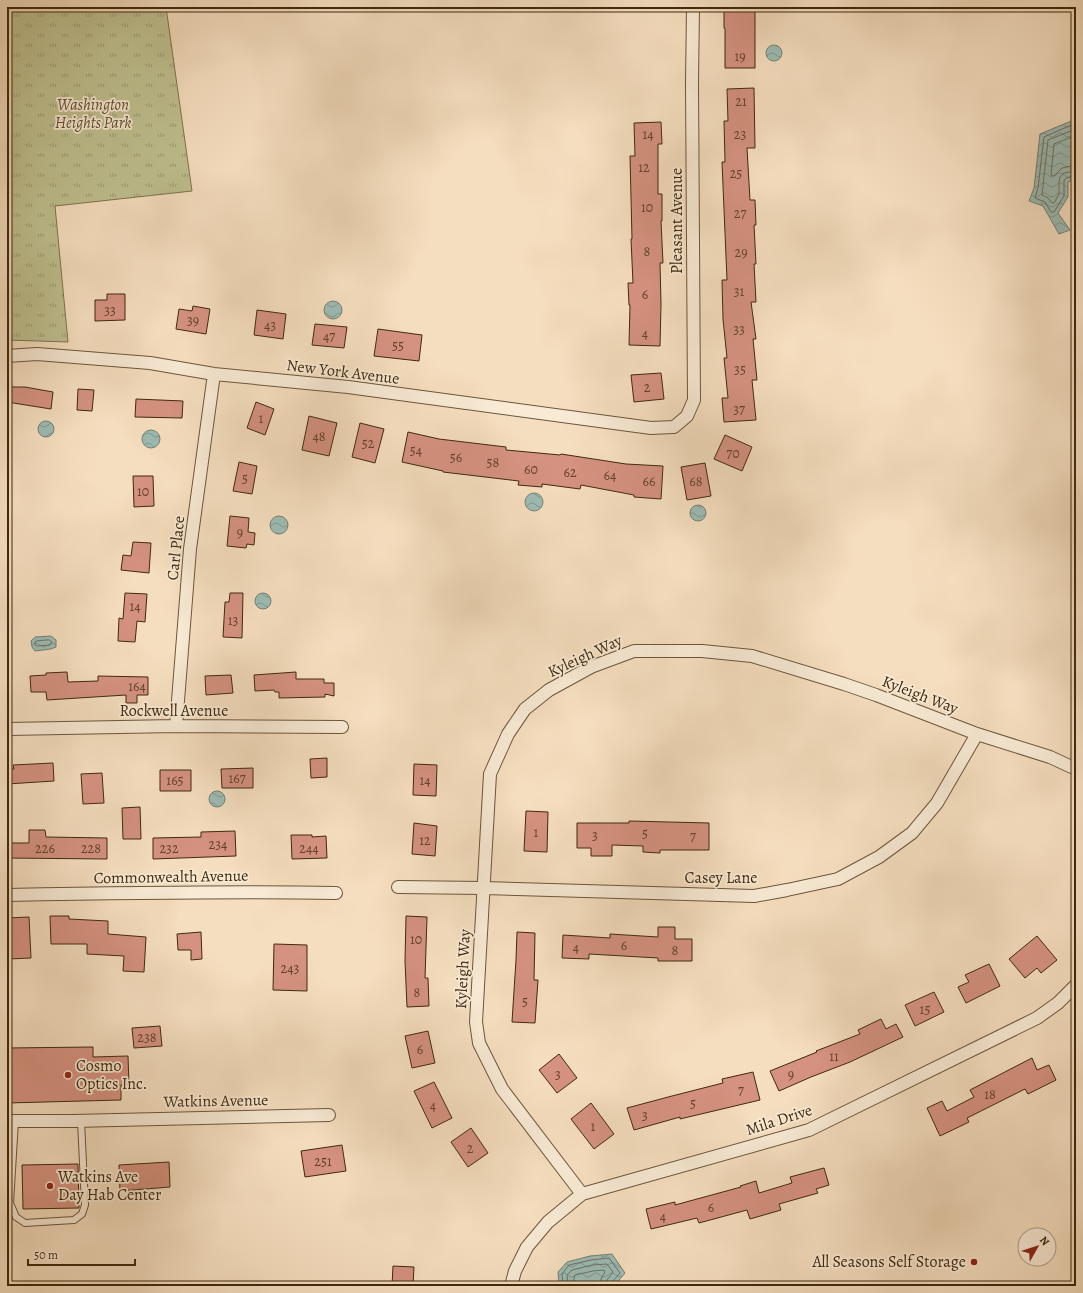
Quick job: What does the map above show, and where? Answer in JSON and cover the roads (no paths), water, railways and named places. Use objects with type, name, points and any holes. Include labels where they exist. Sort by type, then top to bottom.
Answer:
[{"type":"street","name":"Pleasant Avenue","points":[[674,427],[687,416],[694,400],[693,7]]},
{"type":"street","name":"New York Avenue","points":[[7,356],[37,354],[150,363],[214,374],[348,387],[651,428],[674,427]]},
{"type":"street","name":"Carl Place","points":[[176,726],[190,550],[214,374]]},
{"type":"street","name":"Kyleigh Way","points":[[582,1194],[502,1089],[479,1043],[476,1022],[490,774],[508,734],[525,709],[550,690],[591,667],[634,651],[702,651],[752,656],[870,693],[977,734],[1050,757],[1076,769]]},
{"type":"street","name":"Rockwell Avenue","points":[[7,729],[176,726],[342,727]]},
{"type":"street","name":"Casey Lane","points":[[398,887],[754,896],[838,880],[879,857],[912,833],[937,803],[977,734]]},
{"type":"street","name":"Commonwealth Avenue","points":[[7,895],[186,892],[336,893]]},
{"type":"street","name":"Mila Drive","points":[[511,1286],[515,1271],[527,1247],[548,1222],[582,1194],[809,1130],[1037,1018],[1058,1003],[1076,985]]},
{"type":"street","name":"Watkins Avenue","points":[[11,1121],[81,1121],[329,1115]]},
{"type":"lane","points":[[11,1121],[10,1203],[16,1217],[25,1223],[74,1220],[82,1214],[85,1205],[81,1121]]},
{"type":"water","points":[[774,45],[780,47],[782,53],[780,59],[774,61],[768,59],[766,53],[768,47]]},
{"type":"water","points":[[1076,119],[1076,179],[1068,182],[1068,197],[1058,213],[1070,230],[1059,234],[1043,206],[1029,201],[1034,188],[1040,134]]},
{"type":"water","points":[[333,301],[339,304],[342,310],[339,316],[333,319],[327,316],[324,310],[327,304]]},
{"type":"water","points":[[43,421],[49,421],[54,426],[52,435],[49,437],[43,437],[38,432],[38,426]]},
{"type":"water","points":[[151,430],[155,431],[159,435],[159,443],[155,447],[151,448],[147,447],[143,443],[142,439],[143,435],[147,431]]},
{"type":"water","points":[[534,493],[540,496],[543,502],[540,508],[534,511],[528,508],[525,502],[528,496]]},
{"type":"water","points":[[698,505],[705,510],[706,513],[701,520],[698,521],[691,516],[690,513],[695,506]]},
{"type":"water","points":[[279,516],[285,519],[288,525],[285,531],[279,534],[273,531],[270,525],[273,519]]},
{"type":"water","points":[[263,593],[270,598],[271,601],[266,608],[263,609],[256,604],[255,601],[260,594]]},
{"type":"water","points":[[51,636],[56,640],[56,647],[35,651],[32,647],[31,641],[35,637]]},
{"type":"water","points":[[217,791],[223,793],[225,799],[223,805],[217,807],[211,805],[209,799],[211,793]]},
{"type":"water","points":[[612,1254],[625,1273],[614,1286],[559,1286],[558,1272],[567,1262],[590,1256]]},
{"type":"place","name":"Cosmo Optics Inc.","points":[[68,1075]]},
{"type":"place","name":"Watkins Ave Day Hab Center","points":[[50,1186]]},
{"type":"place","name":"All Seasons Self Storage","points":[[974,1262]]},
{"type":"park label","name":"Washington Heights Park","points":[[93,114]]}]
